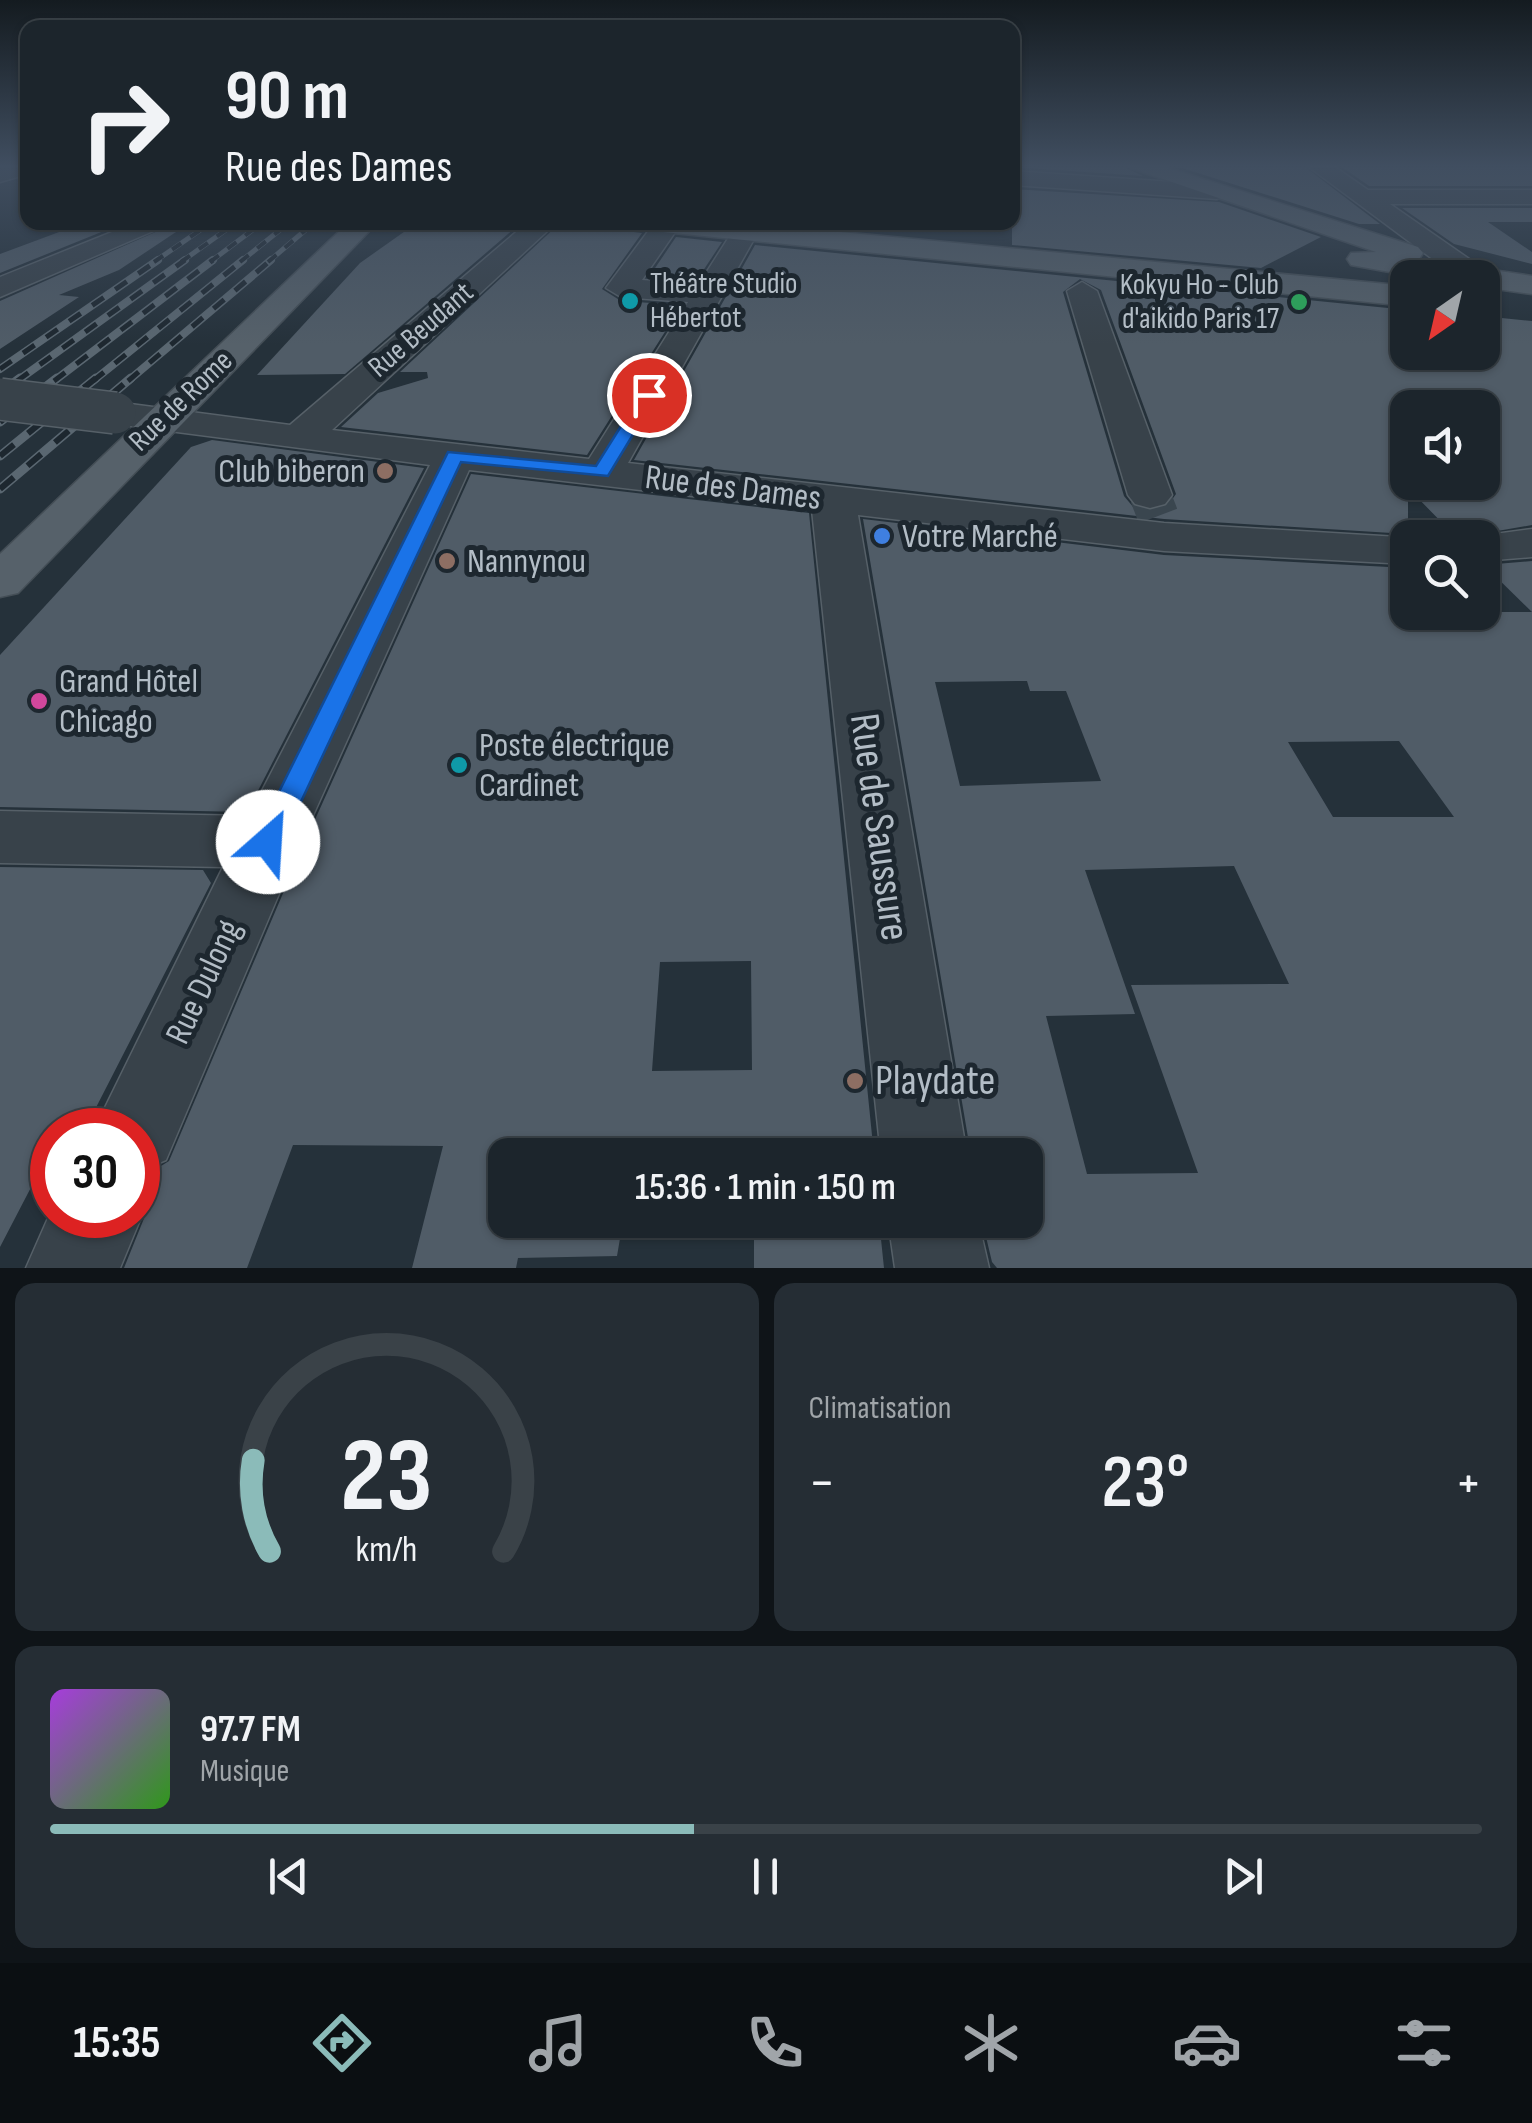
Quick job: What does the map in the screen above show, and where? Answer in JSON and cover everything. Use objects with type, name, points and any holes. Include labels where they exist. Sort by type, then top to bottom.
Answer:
[{"type":"main road","points":[[1323,226],[1425,260]]},
{"type":"main road","name":"Rue de Rome","points":[[0,582],[136,418],[356,230]]},
{"type":"main road","points":[[723,230],[791,230],[1390,294]]},
{"type":"main road","points":[[1326,255],[1390,265]]},
{"type":"main road","points":[[1500,281],[1532,285]]},
{"type":"main road","points":[[1500,289],[1532,305]]},
{"type":"main road","points":[[1500,303],[1532,305]]},
{"type":"street","points":[[1406,226],[1453,260]]},
{"type":"street","points":[[0,288],[141,230]]},
{"type":"street","name":"Rue Beudant","points":[[298,438],[535,230]]},
{"type":"street","points":[[652,230],[620,288],[709,294]]},
{"type":"street","points":[[602,472],[746,232]]},
{"type":"street","points":[[1372,242],[1430,243]]},
{"type":"street","points":[[1079,279],[1156,512]]},
{"type":"street","name":"Rue des Dames","points":[[0,400],[298,438],[1164,536],[1390,549]]},
{"type":"street","name":"Rue Dulong","points":[[146,1108],[268,842],[455,456]]},
{"type":"street","name":"Rue de Saussure","points":[[833,500],[922,1138]]},
{"type":"street","points":[[1500,545],[1532,542]]},
{"type":"street","points":[[0,838],[268,842]]},
{"type":"street","points":[[73,1268],[87,1238]]},
{"type":"street","points":[[936,1238],[942,1268]]},
{"type":"building","points":[[1020,226],[1289,226],[1321,237],[1261,268],[1012,245],[1012,230],[1020,230]]},
{"type":"building","points":[[1428,226],[1494,226],[1532,252],[1532,264],[1454,244]]},
{"type":"building","points":[[64,230],[106,230],[0,273],[0,254]]},
{"type":"building","points":[[160,230],[179,230],[119,270],[59,295],[79,297],[0,349],[0,301]]},
{"type":"building","points":[[407,230],[513,230],[345,374],[257,375],[360,263]]},
{"type":"building","points":[[552,230],[642,233],[602,289],[621,301],[682,305],[587,455],[341,427],[378,393],[428,378],[427,372],[400,372]]},
{"type":"building","points":[[676,237],[722,242],[697,280],[649,277]]},
{"type":"building","points":[[755,245],[1390,308],[1390,370],[1500,370],[1500,318],[1532,321],[1532,525],[1500,531],[1500,520],[1439,520],[1420,500],[1500,500],[1500,390],[1390,390],[1390,500],[1408,500],[1408,520],[1390,520],[1390,533],[1164,519],[634,460]],"holes":[[[1080,279],[1101,290],[1176,494],[1166,508],[1151,512],[1134,508],[1124,496],[1063,292]]]},
{"type":"building","points":[[212,440],[424,468],[247,812],[0,807],[0,655],[191,447]]},
{"type":"building","points":[[471,474],[809,513],[872,1138],[488,1138],[488,1238],[620,1238],[617,1256],[518,1258],[516,1268],[412,1268],[443,1146],[293,1145],[247,1268],[124,1268],[136,1238],[160,1238],[160,1168],[169,1161],[304,844]],"holes":[[[751,961],[752,1070],[652,1071],[660,962]]]},
{"type":"building","points":[[863,519],[1164,555],[1390,567],[1390,630],[1500,630],[1500,612],[1532,612],[1532,1268],[997,1268],[986,1238],[1043,1238],[1043,1138],[968,1138]],"holes":[[[1027,681],[1030,691],[1066,691],[1101,781],[960,786],[935,682]],[[1399,741],[1454,817],[1333,817],[1288,742]],[[1234,866],[1289,984],[1131,985],[1198,1173],[1087,1174],[1046,1016],[1135,1014],[1085,870]]]},
{"type":"building","points":[[1532,561],[1532,612],[1500,581],[1500,564]]},
{"type":"building","points":[[0,867],[203,870],[211,883],[96,1108],[30,1108],[30,1189],[0,1247]]},
{"type":"building","points":[[754,1238],[881,1238],[884,1268],[754,1268]]},
{"type":"tunnel","points":[[1150,495],[1158,516]]},
{"type":"railway","points":[[154,262],[200,230]]},
{"type":"railway","points":[[181,262],[226,230]]},
{"type":"railway","points":[[210,262],[252,230]]},
{"type":"railway","points":[[240,262],[280,230]]},
{"type":"railway","points":[[268,262],[306,230]]},
{"type":"railway","points":[[0,369],[158,260]]},
{"type":"railway","points":[[17,381],[185,260]]},
{"type":"railway","points":[[54,381],[213,260]]},
{"type":"railway","points":[[93,381],[243,260]]},
{"type":"railway","points":[[128,381],[271,260]]},
{"type":"railway","points":[[0,393],[20,378]]},
{"type":"railway","points":[[0,422],[57,378]]},
{"type":"railway","points":[[0,456],[96,378]]},
{"type":"railway","points":[[0,489],[131,378]]},
{"type":"place","name":"Théâtre Studio Hébertot","points":[[630,301]]},
{"type":"place","name":"Kokyu Ho - Club d'aikido Paris 17","points":[[1299,302]]},
{"type":"place","name":"Club biberon","points":[[385,471]]},
{"type":"place","name":"Votre Marché","points":[[882,536]]},
{"type":"place","name":"Nannynou","points":[[447,561]]},
{"type":"place","name":"Grand Hôtel Chicago","points":[[39,701]]},
{"type":"place","name":"Poste électrique Cardinet","points":[[459,765]]},
{"type":"place","name":"Playdate","points":[[855,1081]]},
{"type":"route","points":[[268,842],[455,456],[602,472],[649,395]]}]
